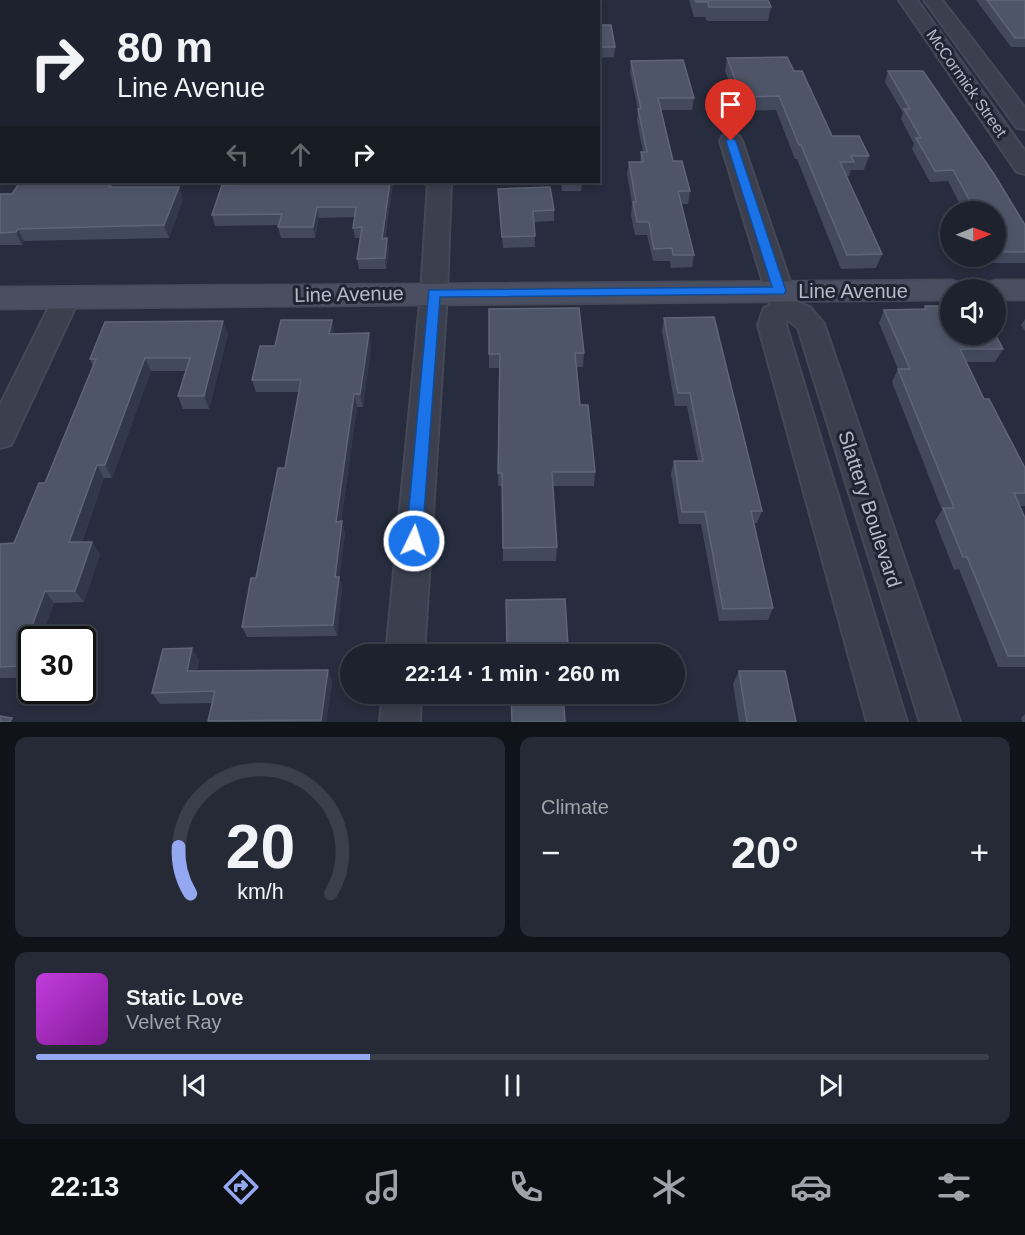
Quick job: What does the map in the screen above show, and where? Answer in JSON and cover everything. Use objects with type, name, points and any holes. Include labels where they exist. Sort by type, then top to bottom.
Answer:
[{"type":"main road","points":[[1006,290],[1025,290]]},
{"type":"main road","name":"Line Avenue","points":[[0,298],[434,293],[782,299],[940,291]]},
{"type":"street","name":"McCormick Street","points":[[909,0],[1025,167]]},
{"type":"street","name":"McCormick Street","points":[[933,0],[1019,115]]},
{"type":"street","points":[[983,107],[1019,115]]},
{"type":"street","points":[[731,141],[782,299]]},
{"type":"street","points":[[406,644],[434,293],[439,183]]},
{"type":"street","points":[[0,436],[67,297]]},
{"type":"street","name":"Slattery Boulevard","points":[[887,722],[771,325],[782,299],[810,324],[940,722]]},
{"type":"street","points":[[400,722],[401,704]]},
{"type":"building","points":[[695,0],[768,0],[771,7],[709,7],[708,2],[696,2]]},
{"type":"building","points":[[987,0],[1025,0],[1025,38],[1015,38]]},
{"type":"building","points":[[600,25],[611,25],[615,47],[600,47]]},
{"type":"building","points":[[787,57],[794,71],[802,71],[832,136],[859,136],[869,156],[851,156],[854,162],[840,162],[882,254],[847,255],[779,96],[742,97],[727,58]]},
{"type":"building","points":[[683,60],[694,98],[658,98],[673,161],[682,161],[690,191],[678,191],[694,255],[673,255],[672,248],[654,249],[649,222],[637,222],[629,162],[643,162],[641,152],[647,152],[631,61]]},
{"type":"building","points":[[888,71],[923,71],[994,174],[1025,225],[1025,252],[1006,252],[1006,201],[970,201],[953,170],[935,171],[916,138],[921,138],[904,109],[910,109]]},
{"type":"building","points":[[19,183],[111,183],[109,187],[179,187],[164,225],[18,229],[16,232],[0,233],[0,194],[12,194]]},
{"type":"building","points":[[390,183],[382,239],[387,238],[385,258],[357,259],[362,227],[353,228],[356,207],[317,207],[313,227],[278,227],[282,214],[212,215],[222,185]]},
{"type":"building","points":[[550,187],[554,210],[533,211],[535,236],[502,237],[498,189]]},
{"type":"building","points":[[925,306],[940,306],[940,345],[1001,345],[1003,349],[960,349],[984,399],[989,399],[1025,468],[1025,493],[1014,493],[1025,518],[1025,656],[1008,656],[967,557],[963,557],[943,508],[954,508],[898,369],[910,369],[884,310],[926,309]]},
{"type":"building","points":[[579,308],[584,353],[575,353],[580,405],[588,405],[595,472],[552,472],[557,547],[503,548],[502,473],[498,473],[500,354],[489,354],[489,309]]},
{"type":"building","points":[[714,317],[762,511],[751,511],[773,608],[723,609],[705,512],[682,512],[674,461],[703,461],[690,393],[678,393],[664,318]]},
{"type":"building","points":[[281,320],[332,320],[329,334],[369,333],[360,394],[354,394],[336,522],[342,521],[335,577],[339,577],[333,625],[242,627],[251,578],[256,578],[278,468],[285,468],[301,380],[252,380],[260,346],[275,346]]},
{"type":"building","points":[[223,321],[204,396],[178,396],[190,358],[145,358],[105,465],[97,465],[69,542],[92,542],[75,591],[45,591],[32,626],[18,626],[17,666],[0,667],[0,544],[14,543],[39,483],[45,483],[96,359],[90,359],[105,322]]},
{"type":"building","points":[[565,599],[568,644],[507,644],[506,600]]},
{"type":"building","points":[[192,648],[187,671],[328,670],[321,720],[208,721],[215,691],[152,693],[163,649]]},
{"type":"building","points":[[739,671],[785,671],[796,722],[747,722]]},
{"type":"building","points":[[511,704],[564,704],[565,722],[512,722]]},
{"type":"building","points":[[0,716],[12,718],[10,722],[0,722]]},
{"type":"route","points":[[414,541],[434,293],[780,291],[731,141]]}]
